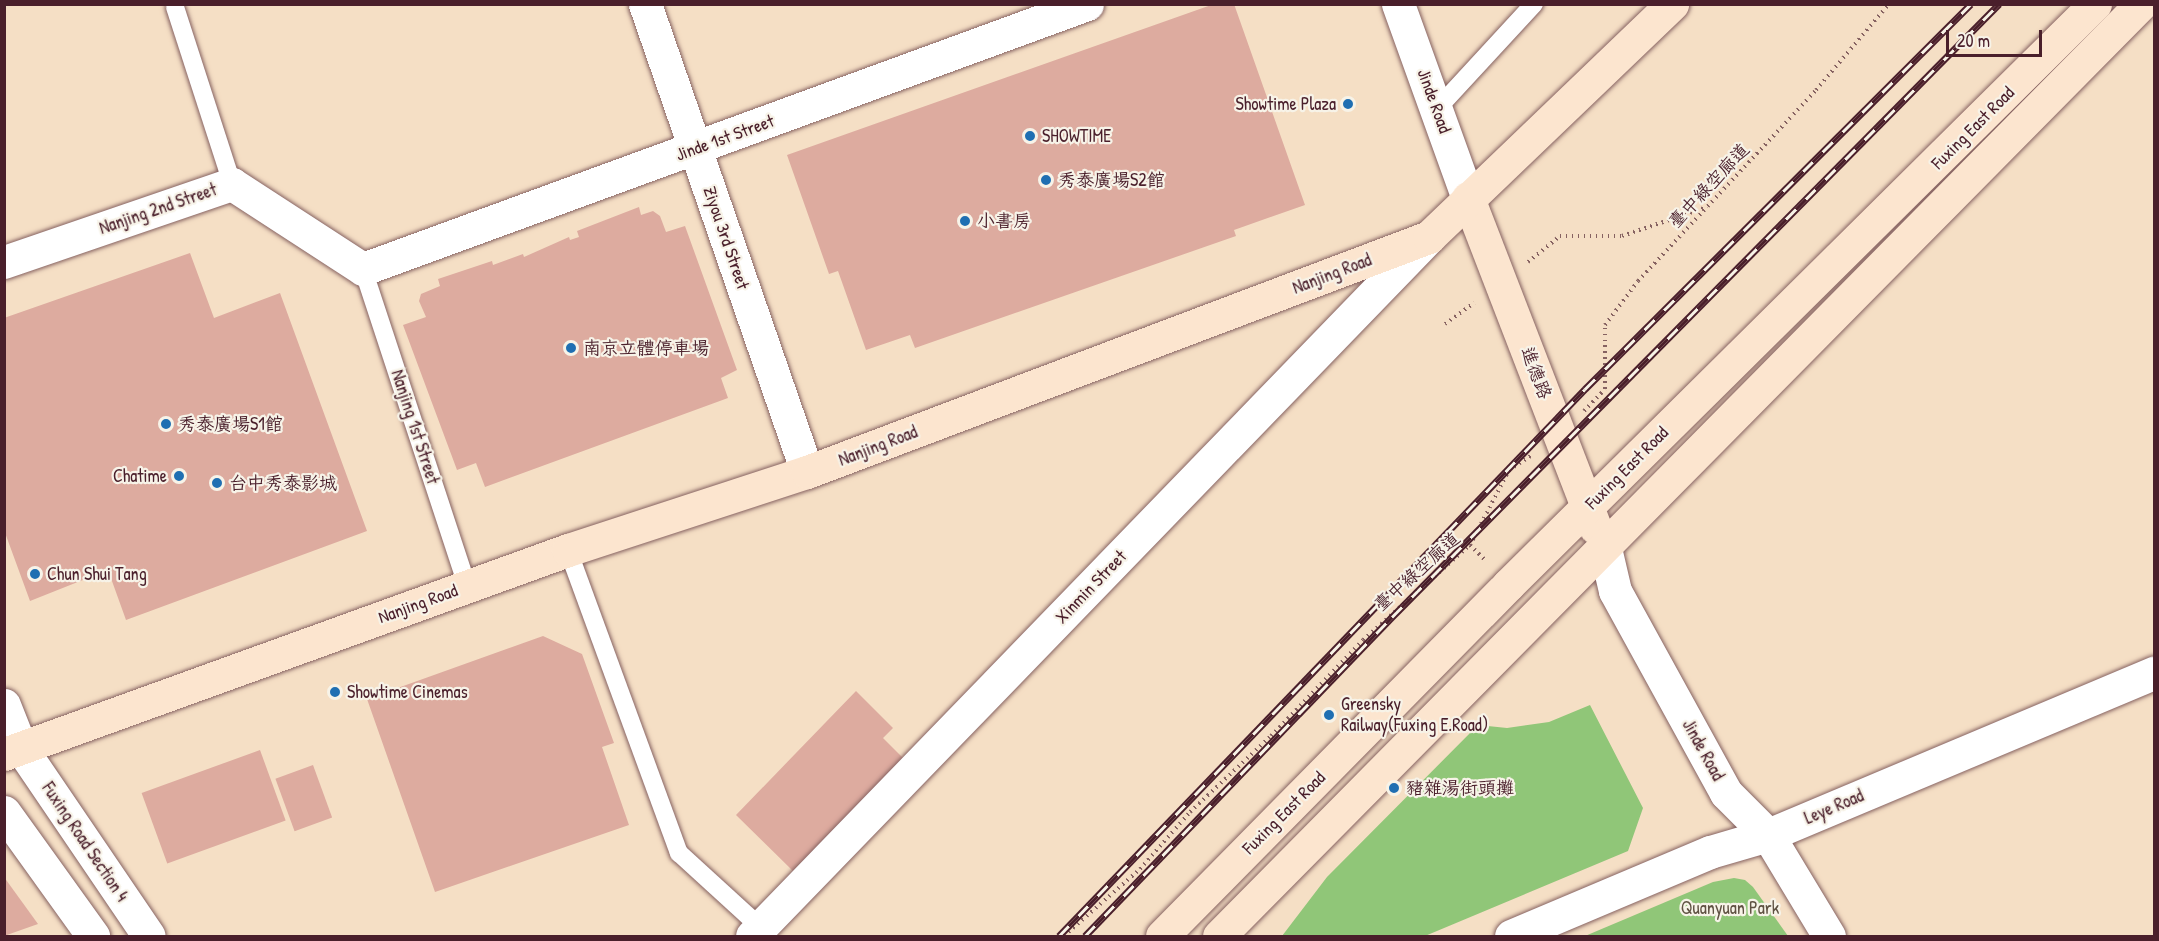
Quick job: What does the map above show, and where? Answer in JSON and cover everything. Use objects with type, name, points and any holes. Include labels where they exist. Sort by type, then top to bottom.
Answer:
[{"type":"street","name":"Ziyou 3rd Street","points":[[645,4],[807,472]]},
{"type":"street","name":"Jinde 1st Street","points":[[363,269],[1087,4]]},
{"type":"street","name":"Jinde Road","points":[[1398,4],[1468,198]]},
{"type":"street","name":"Nanjing Road","points":[[13,751],[568,550],[807,472],[1429,237],[1672,4]]},
{"type":"street","name":"Fuxing East Road","points":[[1162,936],[1586,509],[2095,4]]},
{"type":"street","name":"Fuxing East Road","points":[[1219,936],[2141,4]]},
{"type":"street","name":"Nanjing 2nd Street","points":[[4,262],[232,184],[363,269]]},
{"type":"street","name":"進德路","points":[[1468,198],[1561,436],[1586,509],[1605,548]]},
{"type":"street","name":"Xinmin Street","points":[[757,932],[1429,237]]},
{"type":"street","name":"Jinde Road","points":[[1605,548],[1615,591],[1726,793],[1768,835],[1829,936]]},
{"type":"street","name":"Leye Road","points":[[1512,936],[1710,852],[1768,835],[2154,673]]},
{"type":"street","name":"Fuxing Road Section 4","points":[[4,705],[13,751],[149,936]]},
{"type":"street","points":[[4,812],[93,936]]},
{"type":"lane","points":[[1437,109],[1534,4]]},
{"type":"lane","points":[[175,7],[232,184]]},
{"type":"lane","name":"Nanjing 1st Street","points":[[363,269],[467,586]]},
{"type":"lane","points":[[568,550],[679,853],[757,932]]},
{"type":"path","name":"臺中綠空廊道","points":[[1064,936],[1140,869],[1190,812],[1271,736],[1363,640],[1470,544],[1509,470],[1561,436],[1605,389],[1605,325],[1638,281],[1889,4]]},
{"type":"path","points":[[1560,236],[1622,236],[1708,206]]},
{"type":"green space","points":[[1590,705],[1643,808],[1628,851],[1425,936],[1282,936],[1327,877],[1478,725],[1507,728],[1549,722]]},
{"type":"green space","name":"Quanyuan Park","points":[[1734,878],[1745,880],[1753,887],[1788,936],[1585,936],[1713,882]]},
{"type":"building","name":"秀泰廣場S2館","points":[[1214,4],[1234,4],[1305,205],[1234,230],[1236,236],[915,348],[910,335],[866,350],[838,271],[829,274],[787,155]]},
{"type":"building","name":"南京立體停車場","points":[[639,207],[641,215],[653,211],[660,216],[666,232],[685,226],[737,370],[721,378],[728,398],[485,487],[476,463],[457,470],[403,325],[426,317],[419,301],[421,294],[440,286],[438,279],[492,261],[493,265],[523,254],[524,257],[569,237],[570,240],[579,237],[577,231]]},
{"type":"building","name":"秀泰廣場S1館","points":[[190,253],[214,318],[280,293],[367,531],[126,620],[108,570],[30,601],[4,530],[4,318]]},
{"type":"building","points":[[543,636],[582,654],[614,743],[602,747],[629,825],[435,892],[367,699]]},
{"type":"building","points":[[856,691],[893,728],[883,738],[903,758],[793,871],[736,815]]},
{"type":"building","points":[[260,750],[286,820],[167,864],[142,793]]},
{"type":"building","points":[[313,765],[332,818],[295,831],[275,779]]},
{"type":"building","points":[[4,877],[38,924],[4,936]]},
{"type":"railway","points":[[1059,936],[1585,389],[1971,4]]},
{"type":"railway","points":[[1085,936],[1392,617],[1999,4]]},
{"type":"place","name":"Showtime Plaza","points":[[1348,104]]},
{"type":"place","name":"SHOWTIME","points":[[1030,136]]},
{"type":"place","name":"秀泰廣場S2館","points":[[1046,180]]},
{"type":"place","name":"小書房","points":[[965,221]]},
{"type":"place","name":"南京立體停車場","points":[[571,348]]},
{"type":"place","name":"秀泰廣場S1館","points":[[166,424]]},
{"type":"place","name":"Chatime","points":[[179,476]]},
{"type":"place","name":"台中秀泰影城","points":[[217,483]]},
{"type":"place","name":"Chun Shui Tang","points":[[35,574]]},
{"type":"place","name":"Showtime Cinemas","points":[[335,692]]},
{"type":"place","name":"Greensky Railway(Fuxing E.Road)","points":[[1329,715]]},
{"type":"place","name":"豬雜湯街頭攤","points":[[1394,788]]}]
